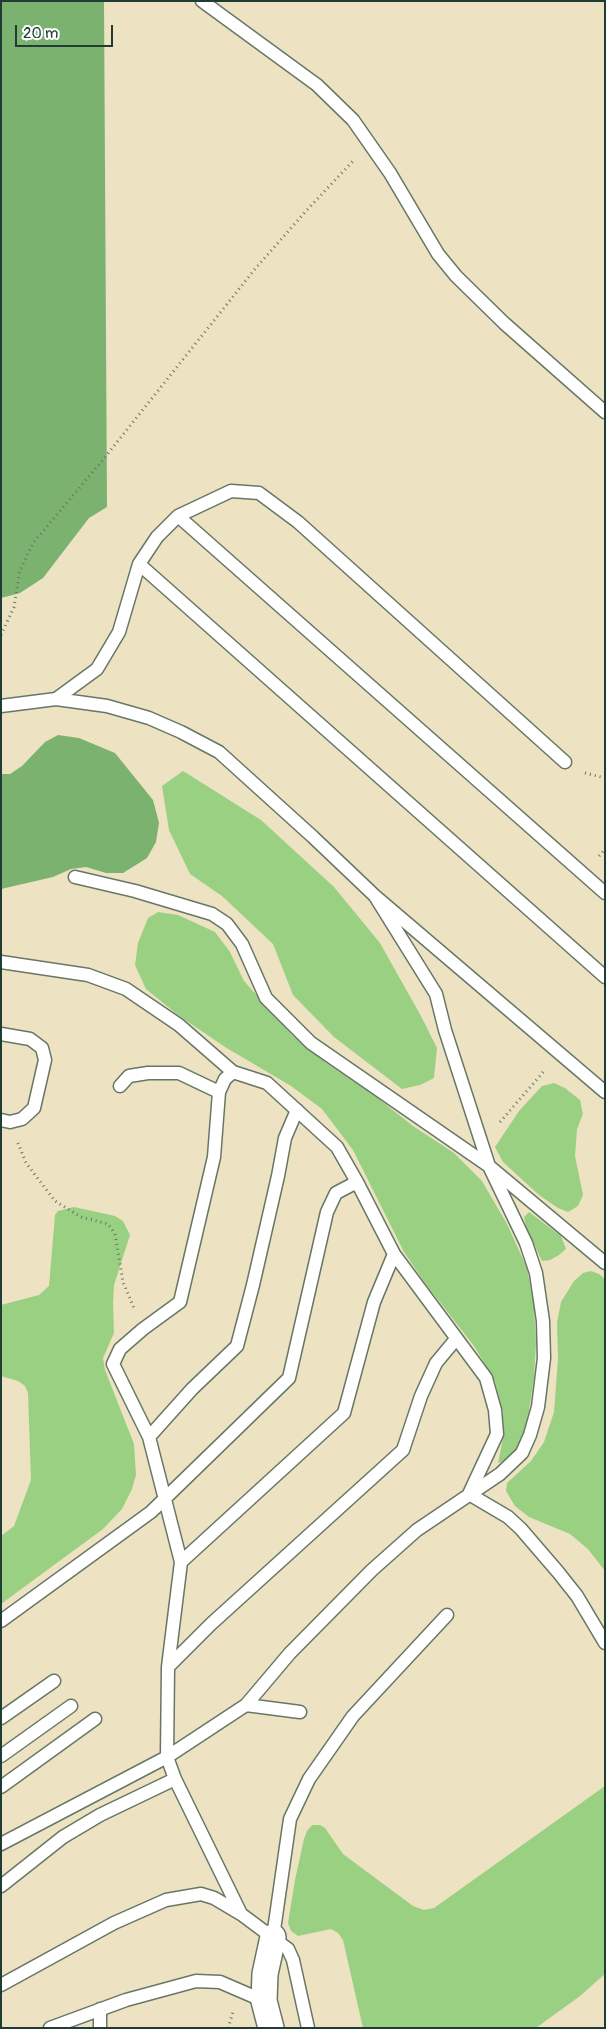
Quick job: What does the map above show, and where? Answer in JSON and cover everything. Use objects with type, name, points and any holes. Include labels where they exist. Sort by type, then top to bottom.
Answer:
[{"type":"street","points":[[271,2028],[264,2001],[265,1974],[273,1937]]},
{"type":"lane","points":[[202,1],[317,85],[353,120],[390,173],[438,254],[456,276],[504,323],[605,412]]},
{"type":"lane","points":[[56,699],[97,669],[119,632],[139,564],[157,537],[178,516],[231,491],[259,492],[298,522],[565,762]]},
{"type":"lane","points":[[178,516],[605,893]]},
{"type":"lane","points":[[139,564],[605,977]]},
{"type":"lane","points":[[1,706],[56,699],[107,706],[149,718],[181,732],[218,752],[313,837],[375,896],[605,1092]]},
{"type":"lane","points":[[75,877],[135,891],[212,914],[227,924],[242,944],[266,998],[311,1043],[488,1166],[605,1263]]},
{"type":"lane","points":[[1,1844],[167,1757],[246,1705],[290,1653],[372,1570],[418,1530],[500,1474],[522,1453],[530,1435],[538,1407],[544,1358],[543,1321],[536,1273],[526,1243],[488,1166],[445,1030],[436,994],[375,896]]},
{"type":"lane","points":[[1,962],[88,975],[126,989],[179,1025],[233,1072],[267,1083],[337,1147],[394,1254],[486,1378],[495,1410],[496,1434],[469,1494]]},
{"type":"lane","points":[[1,1034],[30,1039],[42,1048],[45,1060],[34,1108],[22,1119],[6,1121]]},
{"type":"lane","points":[[233,1072],[225,1079],[219,1092],[214,1157],[180,1302],[143,1329],[120,1349],[113,1364],[149,1437],[181,1562],[168,1667],[167,1757],[175,1779],[240,1914]]},
{"type":"lane","points":[[120,1086],[129,1076],[148,1073],[179,1073],[219,1092]]},
{"type":"lane","points":[[149,1437],[192,1389],[237,1346],[256,1276],[285,1138],[297,1110]]},
{"type":"lane","points":[[1,1621],[151,1512],[200,1462],[289,1378],[327,1212],[336,1193],[357,1182]]},
{"type":"lane","points":[[181,1562],[344,1413],[374,1302],[394,1254]]},
{"type":"lane","points":[[168,1667],[211,1624],[403,1450],[421,1396],[436,1363],[456,1339]]},
{"type":"lane","points":[[469,1494],[508,1518],[521,1529],[577,1596],[605,1643]]},
{"type":"lane","points":[[273,1937],[290,1819],[309,1779],[353,1716],[447,1615]]},
{"type":"lane","points":[[1,1718],[54,1680]]},
{"type":"lane","points":[[246,1705],[300,1712]]},
{"type":"lane","points":[[1,1756],[71,1706]]},
{"type":"lane","points":[[1,1787],[95,1719]]},
{"type":"lane","points":[[1,1886],[63,1837],[100,1816],[175,1779]]},
{"type":"lane","points":[[1,1985],[114,1923],[166,1900],[201,1894],[214,1898],[240,1914],[288,1949],[308,2028]]},
{"type":"lane","points":[[50,2028],[126,2000],[196,1981],[220,1982],[264,2001]]},
{"type":"lane","points":[[100,2009],[100,2028]]},
{"type":"path","points":[[1,635],[14,607],[20,570],[33,544],[102,461],[255,269],[306,210],[370,144]]},
{"type":"path","points":[[481,1143],[560,1054]]},
{"type":"path","points":[[6,1121],[26,1162],[55,1201],[81,1217],[108,1224],[116,1234],[123,1282],[143,1329]]},
{"type":"green space","points":[[1,1],[104,1],[107,507],[89,518],[43,578],[20,593],[1,598]]},
{"type":"green space","points":[[58,735],[79,738],[115,753],[153,800],[159,823],[156,842],[147,858],[123,873],[106,873],[86,867],[71,869],[53,877],[1,889],[1,774],[10,774],[22,766],[45,742]]},
{"type":"green space","points":[[183,771],[261,820],[334,887],[380,943],[437,1048],[434,1078],[420,1085],[402,1089],[334,1037],[293,995],[273,944],[222,896],[190,874],[169,830],[162,786]]},
{"type":"green space","points":[[158,912],[178,915],[215,932],[230,952],[244,981],[292,1035],[325,1062],[375,1096],[413,1126],[454,1153],[482,1181],[507,1224],[527,1268],[534,1306],[536,1343],[534,1377],[528,1417],[521,1445],[504,1461],[498,1463],[503,1438],[503,1412],[495,1381],[474,1346],[425,1283],[404,1252],[353,1150],[322,1109],[291,1086],[225,1047],[178,1015],[146,989],[135,965],[138,943],[148,918]]},
{"type":"green space","points":[[554,1083],[565,1088],[580,1100],[583,1114],[577,1129],[575,1156],[583,1195],[578,1206],[568,1212],[558,1208],[539,1195],[503,1162],[495,1147],[519,1111],[542,1086]]},
{"type":"green space","points":[[74,1207],[115,1216],[123,1221],[130,1235],[114,1285],[114,1333],[103,1358],[105,1370],[134,1444],[136,1475],[132,1489],[122,1509],[103,1529],[1,1604],[1,1536],[14,1526],[31,1480],[28,1393],[25,1386],[18,1381],[1,1376],[1,1305],[39,1295],[49,1286],[55,1215],[58,1211]]},
{"type":"green space","points":[[529,1212],[561,1236],[566,1249],[559,1255],[550,1260],[542,1261],[526,1227],[524,1217]]},
{"type":"green space","points":[[591,1271],[605,1279],[605,1571],[588,1549],[570,1534],[529,1517],[515,1506],[506,1491],[507,1483],[531,1461],[544,1442],[554,1412],[558,1359],[557,1323],[561,1302],[574,1281],[583,1273]]},
{"type":"green space","points":[[605,1786],[605,1974],[580,1996],[536,2028],[363,2028],[343,1940],[338,1933],[331,1929],[298,1936],[291,1931],[288,1923],[295,1880],[304,1839],[312,1825],[320,1825],[325,1828],[343,1854],[413,1906],[424,1910],[434,1908]]}]
